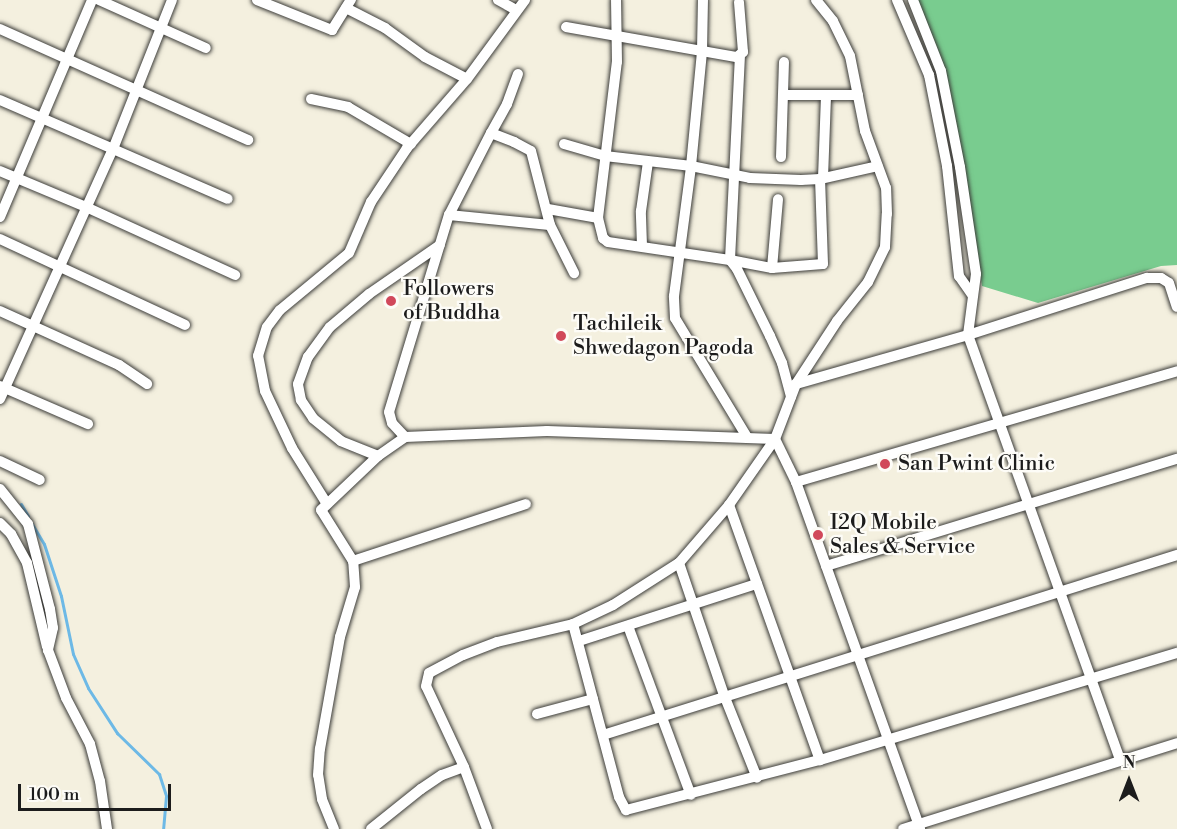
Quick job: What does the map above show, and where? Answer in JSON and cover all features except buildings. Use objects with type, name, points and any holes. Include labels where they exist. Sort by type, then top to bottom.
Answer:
[{"type":"street","points":[[0,217],[40,117],[92,0]]},
{"type":"street","points":[[99,0],[206,48]]},
{"type":"street","points":[[0,399],[2,387],[113,149],[135,88],[172,0]]},
{"type":"street","points":[[257,0],[332,30],[349,4],[425,57],[467,79]]},
{"type":"street","points":[[498,0],[516,10]]},
{"type":"street","points":[[327,504],[292,448],[265,391],[258,356],[267,327],[280,310],[348,253],[371,202],[411,144],[467,79],[525,0]]},
{"type":"street","points":[[616,0],[617,62],[598,219],[605,241],[679,251],[772,268],[823,264],[821,179],[826,95]]},
{"type":"street","points":[[703,0],[702,51],[691,166],[674,296],[675,318],[747,437]]},
{"type":"street","points":[[486,829],[464,767],[426,686],[429,674],[463,655],[497,642],[573,624],[613,605],[679,563],[729,505],[775,439],[796,384],[837,321],[868,282],[885,248],[886,188],[865,131],[850,56],[833,21],[816,0]]},
{"type":"street","points":[[897,0],[929,75],[947,165],[959,276],[973,296]]},
{"type":"street","points":[[913,0],[941,71],[953,124],[976,273],[974,306],[968,335],[1120,760]]},
{"type":"street","points":[[739,2],[742,52],[733,173],[730,260],[737,269],[774,345],[791,397]]},
{"type":"street","points":[[566,27],[740,56]]},
{"type":"street","points":[[0,29],[248,140]]},
{"type":"street","points":[[782,157],[784,62]]},
{"type":"street","points":[[405,437],[392,423],[389,412],[449,215],[510,98],[518,74]]},
{"type":"street","points":[[785,95],[858,95]]},
{"type":"street","points":[[0,99],[228,199]]},
{"type":"street","points":[[311,99],[348,107],[411,144]]},
{"type":"street","points":[[491,133],[531,152],[548,209],[550,225],[574,273]]},
{"type":"street","points":[[564,144],[605,156],[691,166],[750,178],[821,179],[878,166]]},
{"type":"street","points":[[642,246],[641,211],[648,162]]},
{"type":"street","points":[[0,171],[86,207],[235,275]]},
{"type":"street","points":[[772,268],[778,198]]},
{"type":"street","points":[[548,209],[598,219]]},
{"type":"street","points":[[449,215],[550,225]]},
{"type":"street","points":[[0,239],[185,325]]},
{"type":"street","points":[[378,456],[341,441],[313,418],[301,400],[298,384],[308,357],[330,327],[369,294],[440,245]]},
{"type":"street","points":[[796,384],[968,335],[1147,278],[1161,278],[1169,283],[1177,307]]},
{"type":"street","points":[[0,311],[119,365],[147,384]]},
{"type":"street","points":[[796,482],[1177,371]]},
{"type":"street","points":[[2,387],[88,424]]},
{"type":"street","points":[[334,829],[322,799],[318,775],[320,749],[340,637],[355,587],[353,561],[321,510],[378,456],[405,437],[547,431],[775,439]]},
{"type":"street","points":[[775,439],[796,482],[919,826]]},
{"type":"street","points":[[826,566],[1177,459]]},
{"type":"street","points":[[0,461],[40,480]]},
{"type":"street","points":[[0,489],[28,524],[50,609],[53,628],[48,650]]},
{"type":"street","points":[[353,561],[526,504]]},
{"type":"street","points":[[729,505],[820,760]]},
{"type":"street","points":[[0,523],[11,534],[27,563],[48,650],[66,698],[90,744],[100,782],[108,829]]},
{"type":"street","points":[[603,735],[789,674],[1177,555]]},
{"type":"street","points":[[679,563],[724,695],[757,778]]},
{"type":"street","points":[[579,641],[757,584]]},
{"type":"street","points":[[573,624],[619,797],[626,810],[757,778],[1177,654]]},
{"type":"street","points":[[628,626],[691,795]]},
{"type":"street","points":[[537,714],[593,699]]},
{"type":"street","points":[[903,829],[919,826],[1177,743]]},
{"type":"street","points":[[371,829],[442,775],[464,767]]},
{"type":"green space","points":[[912,0],[1177,0],[1177,265],[1161,266],[1038,303],[982,286],[968,194],[947,94]]},
{"type":"waterway","points":[[21,504],[28,516]]},
{"type":"waterway","points":[[32,524],[44,544],[61,596],[73,654],[88,688],[117,733],[159,774],[166,796],[163,829]]},
{"type":"place","name":"Followers of Buddha","points":[[391,301]]},
{"type":"place","name":"Tachileik Shwedagon Pagoda","points":[[561,336]]},
{"type":"place","name":"San Pwint Clinic","points":[[885,464]]},
{"type":"place","name":"I2Q Mobile Sales & Service","points":[[818,535]]}]
